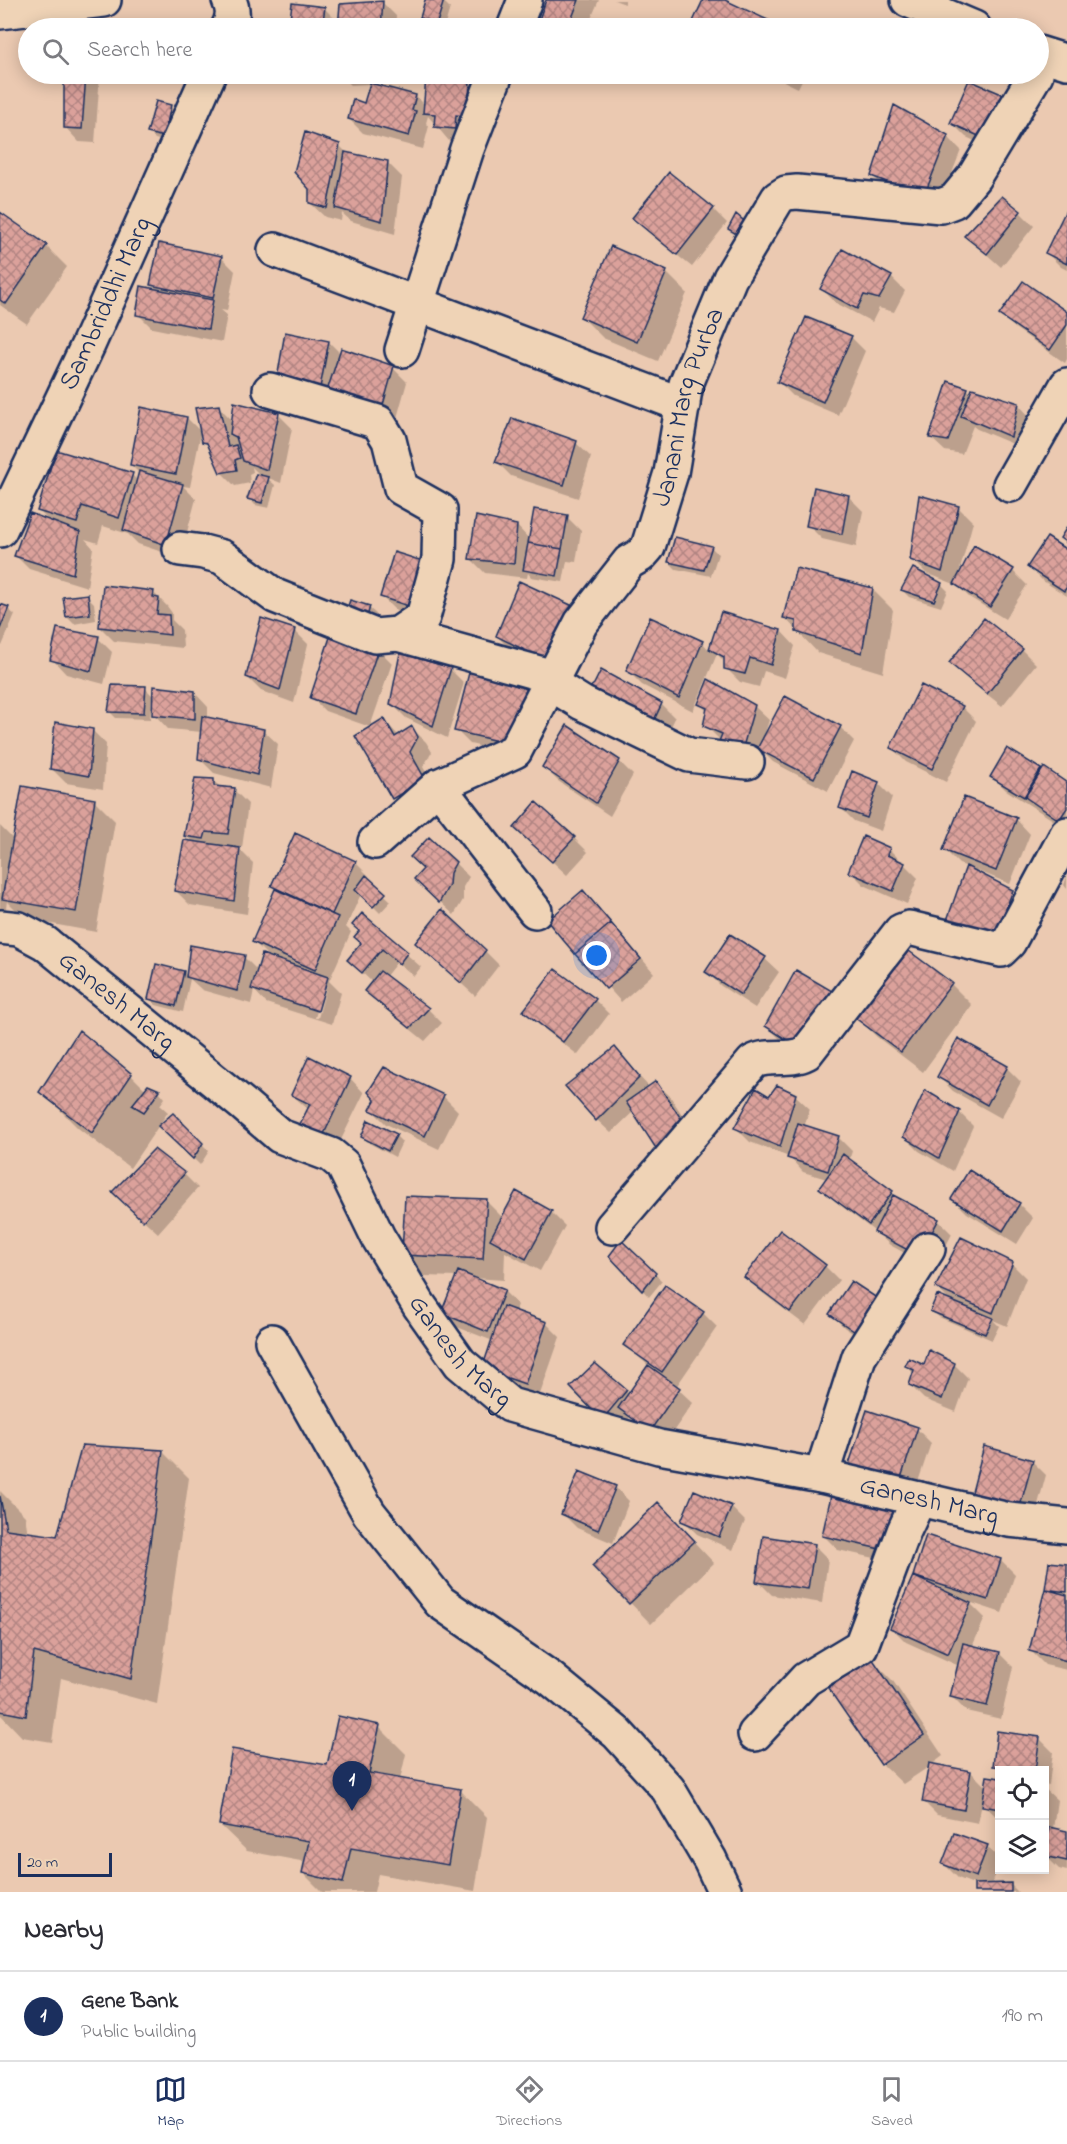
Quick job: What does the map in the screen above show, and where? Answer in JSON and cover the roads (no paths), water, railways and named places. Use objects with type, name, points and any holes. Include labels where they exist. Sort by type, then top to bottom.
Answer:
[{"type":"street","points":[[0,12],[104,0]]},
{"type":"street","points":[[229,0],[233,18]]},
{"type":"street","points":[[518,18],[525,0]]},
{"type":"street","points":[[908,0],[950,18]]},
{"type":"street","name":"Sambriddhi Marg","points":[[0,530],[88,345],[204,84]]},
{"type":"street","points":[[402,350],[467,149],[492,84]]},
{"type":"street","name":"Janani Marg Purba","points":[[375,842],[438,786],[515,751],[581,624],[629,562],[641,555],[648,547],[671,473],[686,384],[730,278],[778,198],[797,192],[942,206],[954,201],[974,177],[1031,84]]},
{"type":"street","points":[[275,250],[683,405]]},
{"type":"street","points":[[1010,484],[1067,386]]},
{"type":"street","points":[[270,390],[378,422],[389,440],[401,488],[440,510],[440,559],[423,617],[398,634]]},
{"type":"street","points":[[180,549],[222,557],[275,596],[375,636],[398,634],[551,680],[582,703],[689,755],[747,762]]},
{"type":"street","points":[[438,786],[535,911]]},
{"type":"street","points":[[612,1227],[753,1062],[761,1057],[799,1057],[806,1053],[901,931],[909,928],[1001,950],[1009,942],[1067,834]]},
{"type":"street","name":"Ganesh Marg","points":[[0,927],[20,929],[45,943],[280,1137],[331,1155],[343,1165],[378,1237],[419,1305],[460,1363],[510,1405],[658,1447],[821,1476],[1009,1520],[1067,1526]]},
{"type":"street","points":[[821,1476],[859,1357],[928,1249]]},
{"type":"street","points":[[272,1341],[369,1513],[440,1602],[550,1678],[617,1733],[668,1789],[710,1860],[725,1892]]},
{"type":"street","points":[[755,1734],[806,1679],[861,1646],[904,1531],[919,1499]]},
{"type":"place","name":"Gene Bank","points":[[352,1811]]}]
